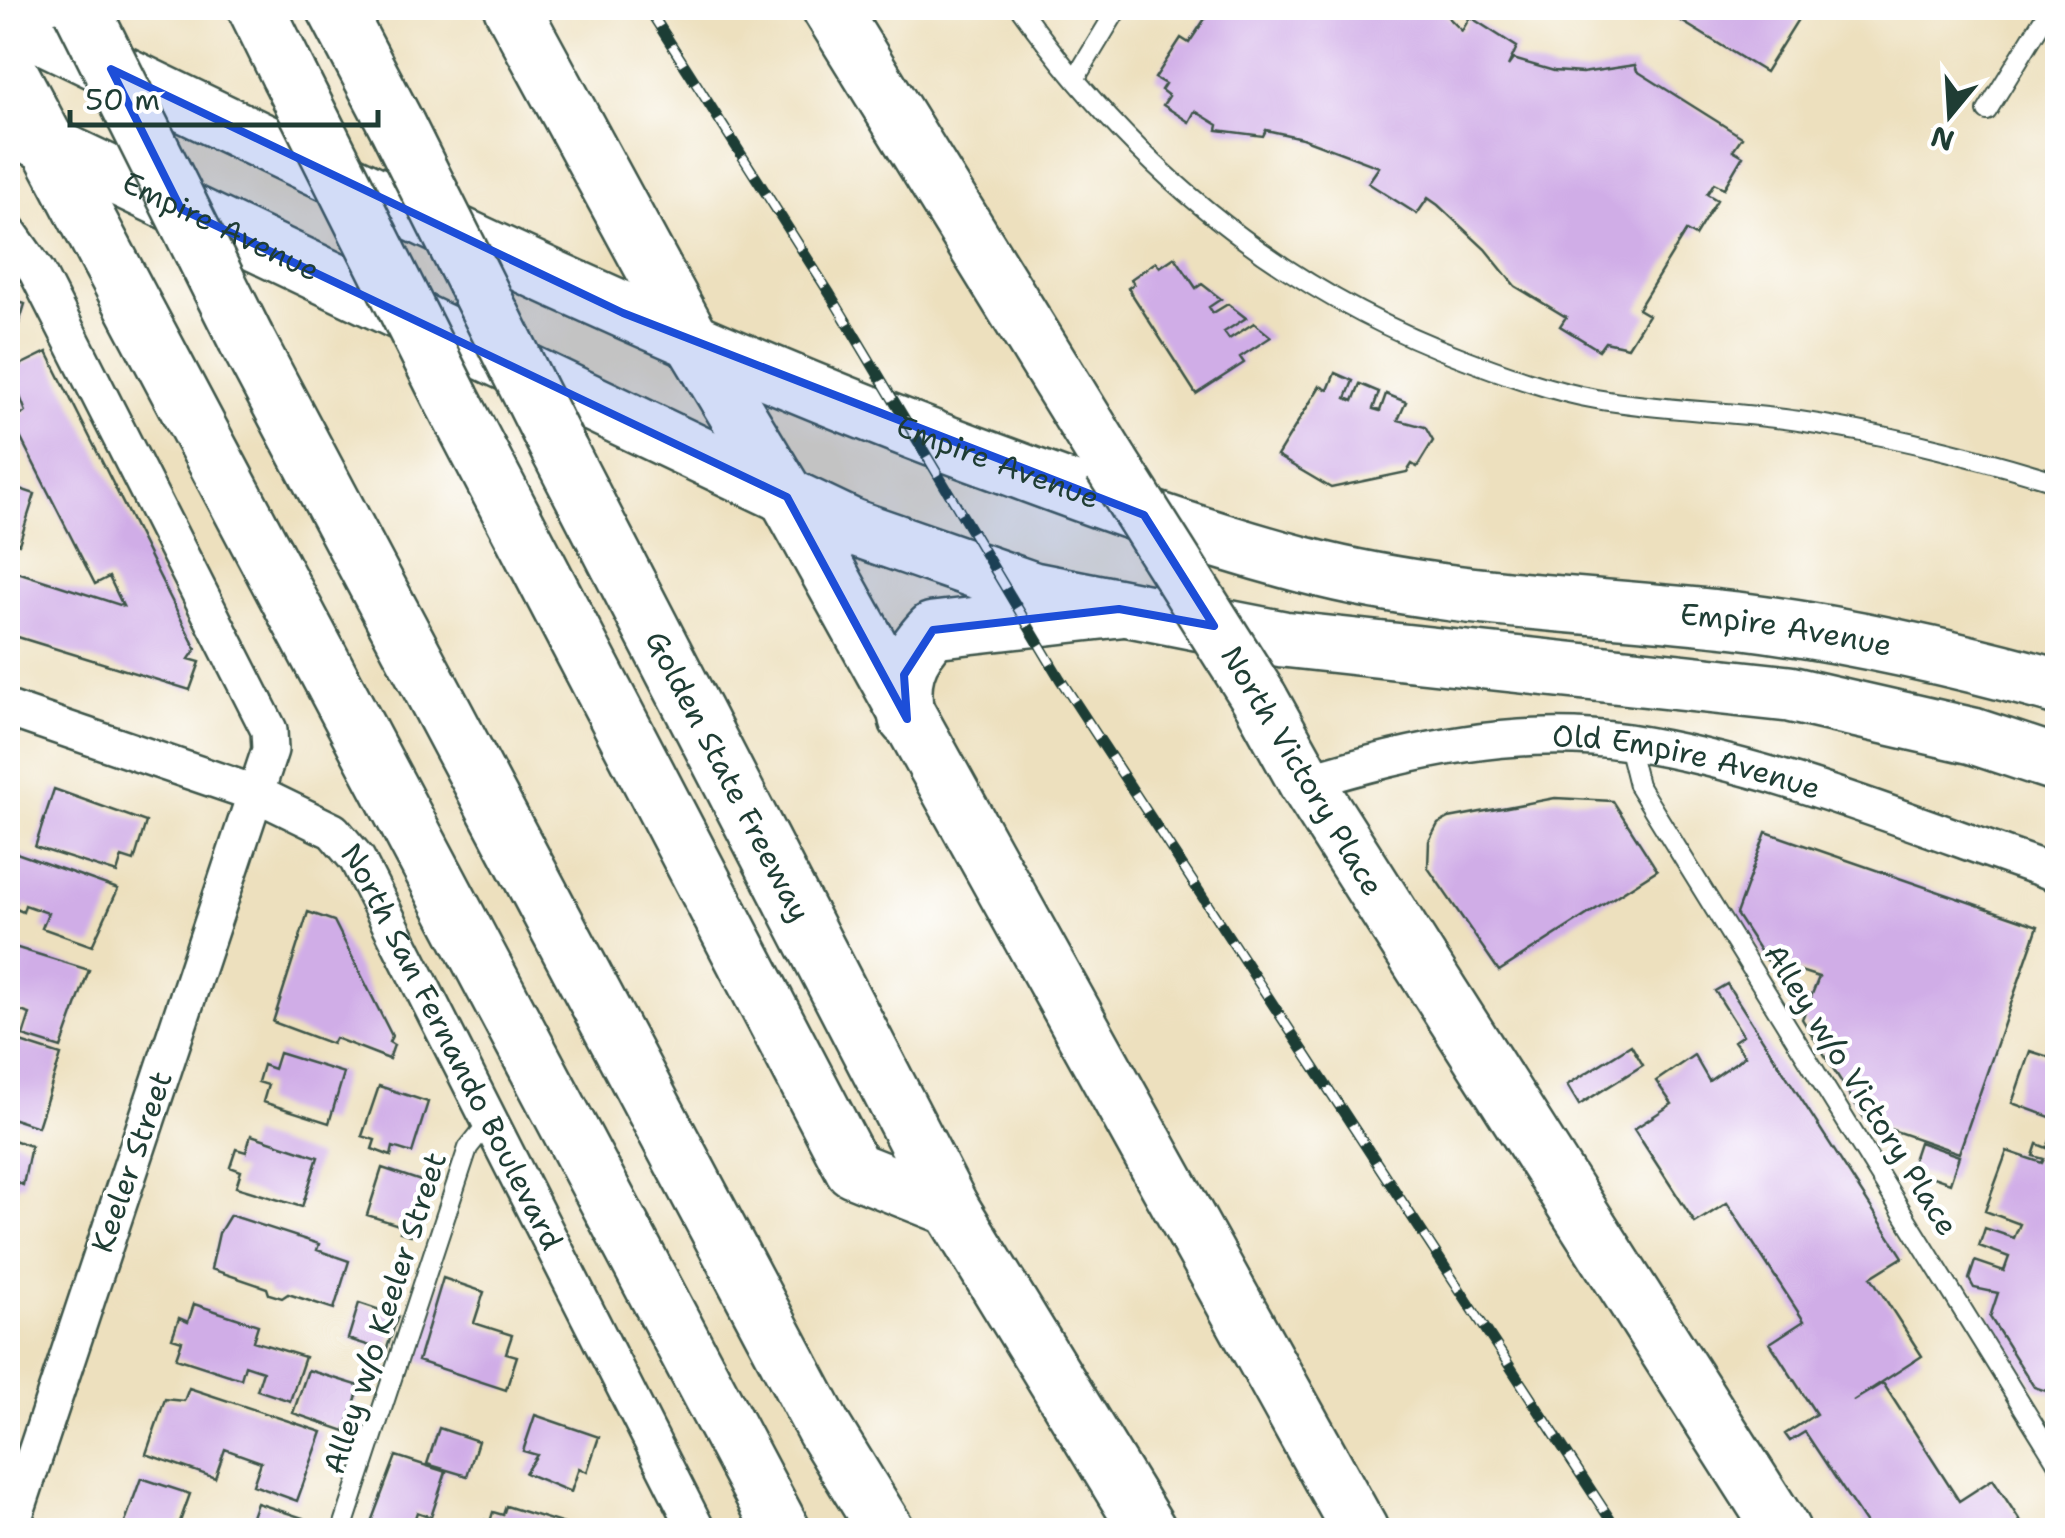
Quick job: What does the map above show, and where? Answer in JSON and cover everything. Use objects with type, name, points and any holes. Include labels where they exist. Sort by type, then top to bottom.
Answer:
[{"type":"main road","points":[[81,8],[246,339],[824,1429],[886,1530]]},
{"type":"main road","points":[[256,8],[452,400],[854,1169],[950,1208]]},
{"type":"main road","name":"Golden State Freeway","points":[[336,8],[950,1208],[1148,1530]]},
{"type":"main road","points":[[512,8],[694,344],[788,496],[907,720],[1360,1530]]},
{"type":"main road","name":"North Victory Place","points":[[830,8],[1260,699],[1306,782],[1782,1530]]},
{"type":"main road","name":"Empire Avenue","points":[[8,19],[694,344],[1059,486],[1192,532],[1319,569],[1448,596],[1744,621],[2002,671],[2058,686]]},
{"type":"main road","points":[[8,69],[28,135],[782,1530]]},
{"type":"main road","name":"Empire Avenue","points":[[28,135],[788,496],[910,550],[1033,590],[1282,639],[1435,659],[1789,694],[1876,711],[2058,764]]},
{"type":"main road","points":[[907,720],[902,693],[904,675],[910,657],[934,630],[1120,610]]},
{"type":"street","points":[[8,231],[36,272],[270,730],[270,750],[257,794]]},
{"type":"street","name":"North San Fernando Boulevard","points":[[8,709],[257,794],[333,832],[357,859],[697,1530]]},
{"type":"street","name":"Old Empire Avenue","points":[[1306,782],[1387,758],[1462,746],[1540,737],[1627,741],[1755,772],[2058,874]]},
{"type":"street","name":"Keeler Street","points":[[10,1530],[16,1482],[257,794]]},
{"type":"street","points":[[667,1530],[679,1496]]},
{"type":"lane","points":[[1020,8],[1075,80],[1161,173],[1252,249],[1340,304],[1430,346],[1595,399],[1851,429],[2058,482]]},
{"type":"lane","points":[[1075,80],[1118,8]]},
{"type":"lane","points":[[1987,111],[2050,11]]},
{"type":"lane","name":"Alley w/o Victory Place","points":[[1627,741],[1638,785],[2058,1464]]},
{"type":"lane","name":"Alley w/o Keeler Street","points":[[342,1530],[468,1148],[491,1118]]},
{"type":"highlighted area","points":[[111,69],[623,313],[1144,515],[1214,626],[1119,609],[933,630],[904,675],[907,719],[787,497],[181,209]]},
{"type":"building","points":[[1212,8],[1439,8],[1462,31],[1470,17],[1517,47],[1508,66],[1513,59],[1554,71],[1582,73],[1635,65],[1637,71],[1742,137],[1733,150],[1743,156],[1724,188],[1714,183],[1707,194],[1717,200],[1695,236],[1686,231],[1638,309],[1648,315],[1628,347],[1605,342],[1599,350],[1560,326],[1566,317],[1515,286],[1485,249],[1438,205],[1428,198],[1417,214],[1368,183],[1379,167],[1302,138],[1266,130],[1263,136],[1217,130],[1218,125],[1195,111],[1189,122],[1163,105],[1169,96],[1161,90],[1165,84],[1155,78],[1181,38],[1189,43]]},
{"type":"building","points":[[1660,8],[1805,8],[1765,72]]},
{"type":"building","points":[[1175,257],[1196,288],[1202,284],[1221,299],[1209,307],[1213,313],[1228,304],[1246,318],[1224,332],[1229,339],[1254,323],[1271,337],[1240,357],[1244,363],[1196,394],[1128,288],[1134,284],[1131,279],[1156,262],[1160,267]]},
{"type":"building","points":[[8,298],[25,304],[8,360]]},
{"type":"building","points":[[47,352],[196,649],[189,659],[200,662],[190,690],[8,634],[8,569],[123,606],[109,577],[95,584],[11,419],[26,412],[10,370]]},
{"type":"building","points":[[1335,373],[1353,381],[1346,398],[1353,401],[1360,384],[1379,392],[1373,409],[1380,411],[1386,394],[1406,402],[1398,420],[1425,427],[1433,441],[1417,467],[1412,464],[1407,472],[1331,488],[1277,456],[1320,386],[1328,390]]},
{"type":"building","points":[[8,449],[18,452],[8,479]]},
{"type":"building","points":[[8,485],[35,494],[19,544],[8,540]]},
{"type":"building","points":[[54,789],[146,822],[134,861],[122,857],[117,873],[35,847]]},
{"type":"building","points":[[1555,798],[1613,801],[1657,870],[1499,971],[1428,868],[1429,841],[1438,824],[1449,818]]},
{"type":"building","points":[[1766,832],[2038,926],[1959,1153],[1866,1121],[1802,1019],[1819,977],[1766,960],[1736,914]]},
{"type":"building","points":[[8,850],[118,889],[92,946],[42,928],[48,913],[25,905],[23,912],[14,908],[16,902],[8,899]]},
{"type":"building","points":[[308,912],[334,921],[392,1036],[389,1042],[394,1045],[389,1059],[335,1038],[332,1044],[273,1022]]},
{"type":"building","points":[[8,945],[89,970],[61,1048],[23,1036],[30,1014],[8,1007]]},
{"type":"building","points":[[1727,984],[1903,1257],[1871,1277],[1922,1356],[1853,1401],[1883,1383],[1959,1501],[1993,1479],[2026,1530],[1870,1530],[1805,1432],[1790,1441],[1785,1434],[1816,1414],[1770,1343],[1804,1321],[1727,1203],[1695,1223],[1634,1129],[1672,1104],[1656,1081],[1694,1055],[1709,1081],[1745,1056],[1734,1041],[1743,1035],[1715,991]]},
{"type":"building","points":[[8,1038],[61,1055],[38,1127],[8,1117]]},
{"type":"building","points":[[1631,1045],[1643,1065],[1579,1105],[1567,1085]]},
{"type":"building","points":[[2030,1051],[2058,1060],[2058,1120],[2012,1103]]},
{"type":"building","points":[[279,1053],[344,1073],[329,1123],[263,1102],[268,1085],[258,1082],[263,1065],[274,1069]]},
{"type":"building","points":[[379,1086],[428,1102],[412,1153],[393,1147],[391,1156],[372,1149],[375,1140],[362,1136]]},
{"type":"building","points":[[2058,1120],[2058,1395],[2034,1387],[1990,1317],[1998,1293],[1974,1288],[1969,1279],[1975,1261],[2004,1271],[2009,1257],[1979,1246],[1985,1228],[2014,1238],[2020,1224],[1985,1211],[2007,1151],[2042,1163],[2044,1159],[2033,1156],[2037,1144],[2047,1148]]},
{"type":"building","points":[[251,1135],[318,1157],[302,1207],[236,1187],[241,1171],[230,1167],[236,1149],[246,1152]]},
{"type":"building","points":[[8,1138],[31,1146],[23,1185],[18,1183],[8,1213]]},
{"type":"building","points":[[1919,1142],[1959,1156],[1950,1183],[1910,1169]]},
{"type":"building","points":[[382,1168],[430,1184],[411,1235],[400,1232],[402,1226],[367,1215]]},
{"type":"building","points":[[230,1215],[319,1244],[317,1250],[349,1261],[334,1309],[288,1294],[282,1298],[269,1294],[267,1288],[211,1269],[219,1233]]},
{"type":"building","points":[[443,1278],[484,1292],[474,1323],[512,1335],[506,1353],[517,1356],[506,1390],[418,1361]]},
{"type":"building","points":[[359,1303],[398,1316],[386,1351],[348,1339]]},
{"type":"building","points":[[194,1304],[258,1325],[253,1341],[305,1357],[290,1401],[257,1390],[263,1371],[245,1365],[241,1379],[176,1358],[182,1341],[172,1338],[179,1318],[188,1322]]},
{"type":"building","points":[[308,1370],[360,1386],[345,1431],[293,1413]]},
{"type":"building","points":[[189,1388],[322,1432],[297,1501],[253,1485],[261,1462],[225,1449],[215,1478],[146,1454],[165,1399],[184,1401]]},
{"type":"building","points":[[535,1415],[599,1437],[587,1472],[579,1468],[571,1492],[525,1473],[537,1455],[523,1451]]},
{"type":"building","points":[[439,1428],[478,1441],[467,1476],[427,1464]]},
{"type":"building","points":[[396,1456],[446,1472],[431,1517],[417,1512],[411,1530],[368,1530]]},
{"type":"building","points":[[141,1478],[190,1494],[177,1530],[122,1530]]},
{"type":"building","points":[[257,1503],[303,1518],[299,1530],[247,1530]]},
{"type":"building","points":[[506,1506],[571,1526],[570,1530],[481,1530],[485,1520],[490,1522],[493,1512],[503,1515]]},
{"type":"railway","points":[[648,8],[830,294],[1060,679],[1617,1530]]}]
